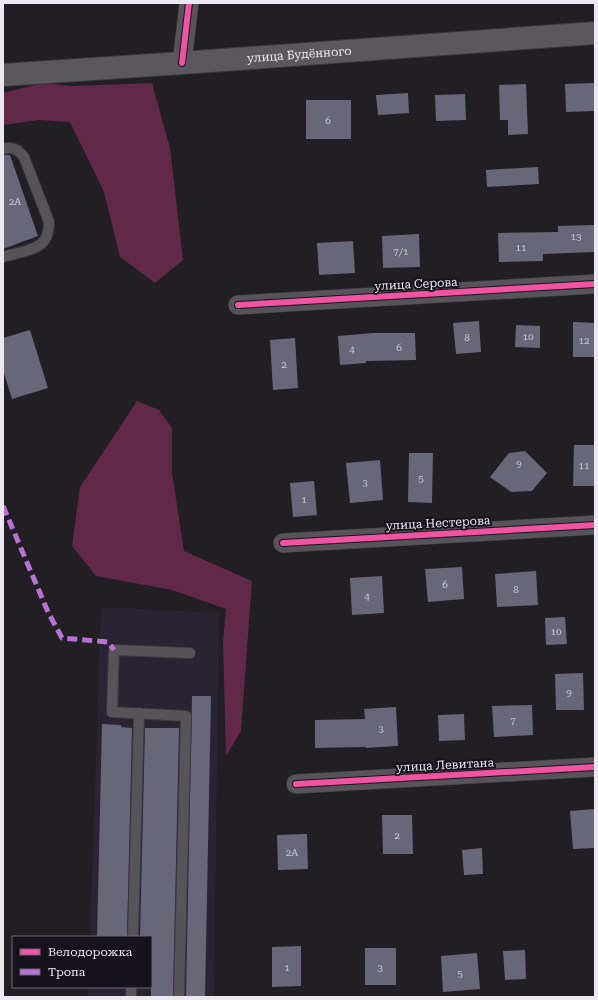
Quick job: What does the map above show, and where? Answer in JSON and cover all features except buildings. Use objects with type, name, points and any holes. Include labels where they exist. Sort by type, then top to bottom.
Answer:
[{"type":"main road","name":"улица Будённого","points":[[3,75],[595,33]]},
{"type":"street","points":[[182,63],[188,3]]},
{"type":"street","name":"улица Серова","points":[[238,305],[595,284]]},
{"type":"street","name":"улица Нестерова","points":[[283,543],[595,525]]},
{"type":"street","name":"улица Левитана","points":[[296,784],[595,767]]},
{"type":"lane","points":[[3,148],[8,147],[20,151],[24,157],[49,222],[49,230],[42,244],[35,248],[3,256]]},
{"type":"lane","points":[[179,997],[186,716],[112,712],[114,650],[190,653]]},
{"type":"lane","points":[[133,936],[140,713]]},
{"type":"shaded area","points":[[42,83],[71,86],[152,83],[170,148],[183,260],[155,283],[120,257],[104,192],[70,122],[39,120],[3,125],[3,93]]},
{"type":"shaded area","points":[[137,401],[159,410],[172,428],[172,473],[184,551],[252,581],[241,731],[226,756],[223,641],[226,609],[172,590],[96,576],[72,546],[80,487]]},
{"type":"shaded area","points":[[101,607],[219,613],[214,997],[88,997],[88,988],[152,988],[152,936],[90,936]]},
{"type":"marked path","points":[[3,506],[48,612],[62,638],[108,642],[114,650]]},
{"type":"cycle path","points":[[182,63],[189,3]]},
{"type":"cycle path","points":[[238,305],[595,284]]},
{"type":"cycle path","points":[[283,543],[595,525]]},
{"type":"cycle path","points":[[296,784],[595,767]]}]
